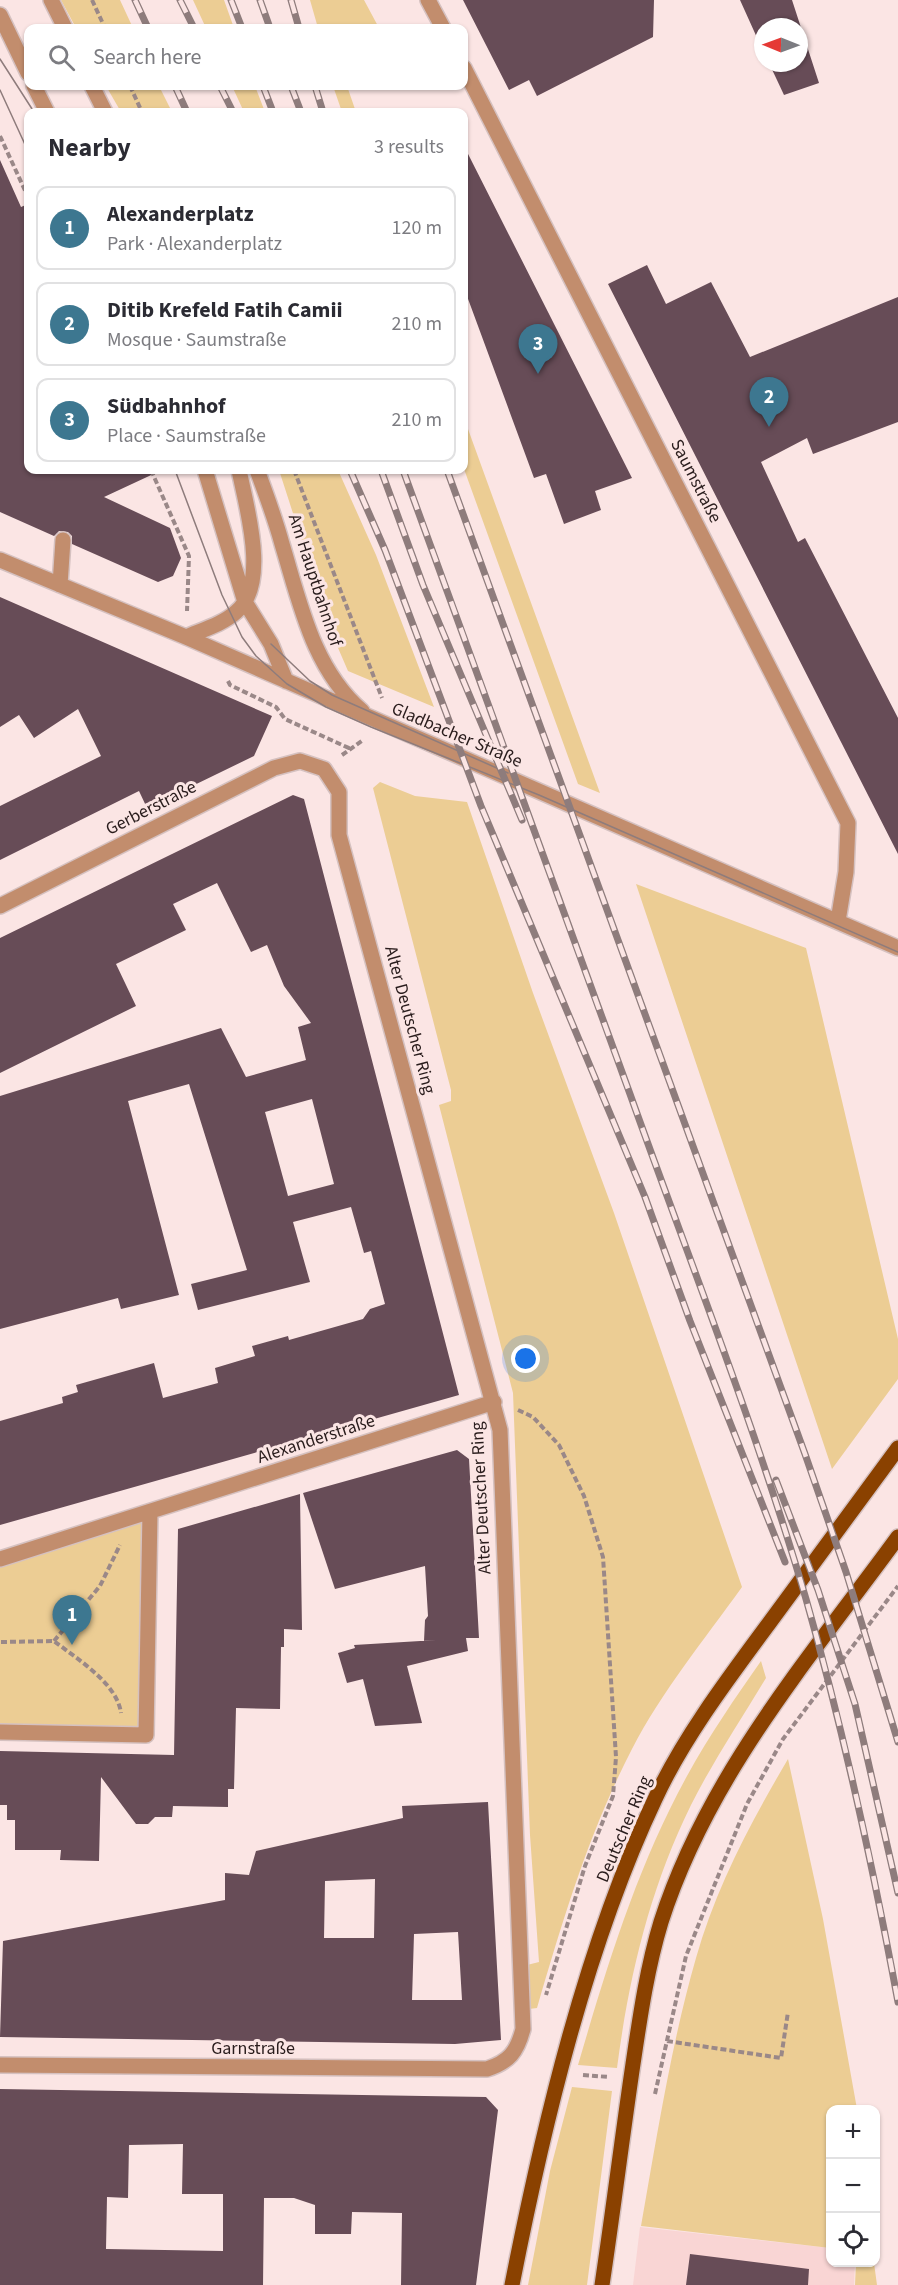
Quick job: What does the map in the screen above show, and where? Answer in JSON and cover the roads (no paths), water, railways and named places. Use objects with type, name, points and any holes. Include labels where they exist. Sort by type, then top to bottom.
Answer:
[{"type":"main road","name":"Deutscher Ring","points":[[512,2285],[526,2215],[561,2073],[596,1950],[655,1798],[705,1713],[742,1659],[898,1448]]},
{"type":"main road","points":[[603,2285],[644,1994],[661,1923],[681,1870],[714,1799],[771,1707],[898,1537]]},
{"type":"street","points":[[51,0],[63,24]]},
{"type":"street","points":[[428,0],[441,24]]},
{"type":"street","points":[[0,15],[24,65]]},
{"type":"street","name":"Saumstraße","points":[[468,76],[848,823],[846,872],[838,921]]},
{"type":"street","points":[[36,90],[45,108]]},
{"type":"street","points":[[94,90],[103,108]]},
{"type":"street","points":[[206,474],[245,602],[271,645],[286,681]]},
{"type":"street","points":[[186,637],[231,616],[245,602],[253,569],[253,545],[240,474]]},
{"type":"street","name":"Am Hauptbahnhof","points":[[258,474],[303,612],[322,661],[337,686],[374,721]]},
{"type":"street","points":[[60,585],[63,540]]},
{"type":"street","name":"Gladbacher Straße","points":[[0,560],[186,637],[898,948]]},
{"type":"street","name":"Gerberstraße","points":[[0,906],[274,768],[300,761],[324,768]]},
{"type":"street","name":"Alter Deutscher Ring","points":[[324,768],[339,792],[339,835],[500,1430],[523,2029],[518,2048],[504,2064]]},
{"type":"street","name":"Alexanderstraße","points":[[0,1559],[494,1402]]},
{"type":"street","points":[[0,1732],[146,1735],[150,1512]]},
{"type":"street","name":"Garnstraße","points":[[0,2065],[487,2069],[504,2064]]},
{"type":"tram line","points":[[0,59],[31,108]]},
{"type":"tram line","points":[[0,90],[24,142]]},
{"type":"tram line","points":[[177,474],[222,595],[242,637],[256,656],[287,684],[326,707],[371,727],[539,795],[898,952]]},
{"type":"tram line","points":[[271,644],[310,681],[332,695],[508,773]]},
{"type":"railway","points":[[135,0],[146,24]]},
{"type":"railway","points":[[180,0],[192,24]]},
{"type":"railway","points":[[231,0],[240,24]]},
{"type":"railway","points":[[260,0],[269,24]]},
{"type":"railway","points":[[291,0],[298,24]]},
{"type":"railway","points":[[177,90],[185,108]]},
{"type":"railway","points":[[222,90],[231,108]]},
{"type":"railway","points":[[265,90],[271,108]]},
{"type":"railway","points":[[293,90],[299,108]]},
{"type":"railway","points":[[316,90],[322,108]]},
{"type":"railway","points":[[352,474],[385,550],[481,806],[645,1197],[690,1321],[785,1562]]},
{"type":"railway","points":[[382,474],[423,585],[522,820]]},
{"type":"railway","points":[[404,474],[722,1345],[787,1535],[820,1649],[845,1749],[868,1850],[898,2002]]},
{"type":"railway","points":[[448,474],[805,1454],[846,1572],[898,1742]]},
{"type":"railway","points":[[776,1480],[818,1590],[855,1704],[898,1893]]},
{"type":"place","name":"Südbahnhof","points":[[538,374]]},
{"type":"place","name":"Ditib Krefeld Fatih Camii","points":[[769,427]]},
{"type":"place","name":"Alexanderplatz","points":[[72,1645]]}]
